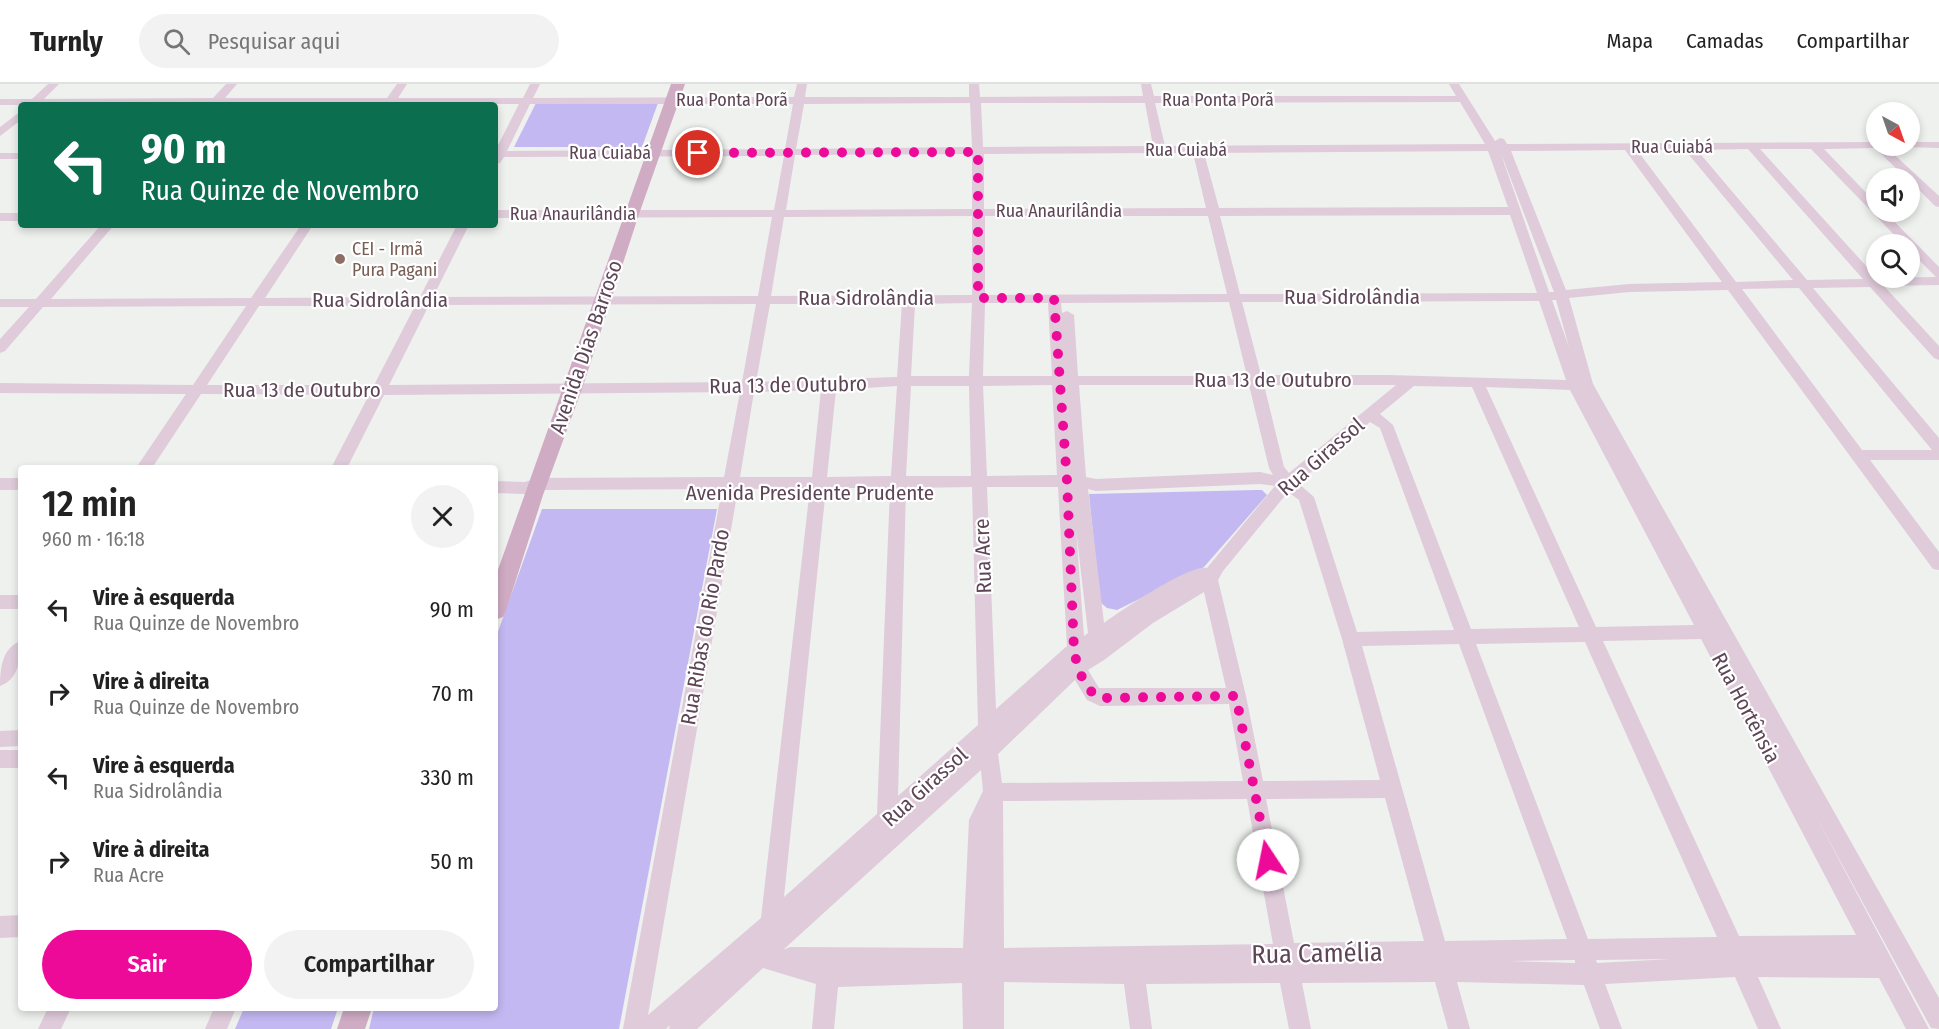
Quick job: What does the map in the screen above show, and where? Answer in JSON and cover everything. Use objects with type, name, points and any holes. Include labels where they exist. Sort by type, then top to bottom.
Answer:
[{"type":"main road","name":"Avenida Dias Barroso","points":[[498,601],[532,489],[573,389],[631,214],[675,92]]},
{"type":"main road","points":[[351,1029],[357,1011]]},
{"type":"street","points":[[34,102],[54,84]]},
{"type":"street","points":[[216,102],[232,84]]},
{"type":"street","points":[[389,102],[402,84]]},
{"type":"street","points":[[498,155],[536,84]]},
{"type":"street","name":"Rua Acre","points":[[974,84],[978,152],[978,298],[975,381],[981,487],[988,751],[993,792],[983,965],[993,1029]]},
{"type":"street","points":[[1146,84],[1160,151]]},
{"type":"street","points":[[1454,84],[1499,148]]},
{"type":"street","points":[[1465,84],[1499,148],[1561,294],[1586,384],[1939,1020]]},
{"type":"street","name":"Rua Ponta Porã","points":[[389,102],[527,100],[675,92],[801,92],[975,100],[1463,99]]},
{"type":"street","name":"Rua Ribas do Rio Pardo","points":[[634,1029],[801,92]]},
{"type":"street","name":"Rua Ponta Porã","points":[[0,102],[18,103]]},
{"type":"street","points":[[0,133],[18,117]]},
{"type":"street","name":"Rua Cuiabá","points":[[498,157],[652,153],[1866,145]]},
{"type":"street","points":[[1920,145],[1939,145]]},
{"type":"street","points":[[1751,146],[1866,274]]},
{"type":"street","points":[[1815,146],[1866,198]]},
{"type":"street","points":[[1629,147],[1939,564]]},
{"type":"street","points":[[1689,147],[1939,448]]},
{"type":"street","name":"Rua Hortênsia","points":[[1499,148],[1543,297],[1575,386],[1918,1029]]},
{"type":"street","points":[[1198,150],[1277,468],[1287,483],[1306,497],[1352,639],[1459,1029]]},
{"type":"street","points":[[0,156],[18,156]]},
{"type":"street","points":[[1890,156],[1939,203]]},
{"type":"street","name":"Rua Anaurilândia","points":[[498,214],[1516,211]]},
{"type":"street","points":[[0,217],[18,217]]},
{"type":"street","points":[[1889,222],[1939,274]]},
{"type":"street","points":[[0,348],[105,228]]},
{"type":"street","points":[[146,465],[305,228]]},
{"type":"street","points":[[341,465],[461,228]]},
{"type":"street","name":"Rua Sidrolândia","points":[[1920,282],[1939,281]]},
{"type":"street","name":"Rua Sidrolândia","points":[[0,303],[256,300],[603,301],[1543,297],[1629,288],[1866,284]]},
{"type":"street","points":[[1879,288],[1939,355]]},
{"type":"street","points":[[887,820],[898,487],[909,298]]},
{"type":"street","points":[[1060,298],[1073,486],[1075,659],[1093,694],[1100,698],[1236,696]]},
{"type":"street","name":"Rua 13 de Outubro","points":[[0,388],[573,389],[829,387],[904,381],[1410,381],[1575,386]]},
{"type":"street","name":"Rua Girassol","points":[[680,1029],[755,950],[771,922],[988,730],[1075,659],[1147,618],[1209,574],[1287,483],[1410,381]]},
{"type":"street","points":[[1477,383],[1770,1029]]},
{"type":"street","points":[[771,922],[829,387]]},
{"type":"street","points":[[1369,414],[1386,424],[1611,1029]]},
{"type":"street","points":[[1858,455],[1939,455]]},
{"type":"street","name":"Avenida Presidente Prudente","points":[[498,487],[532,489],[1073,486],[1260,478],[1287,483]]},
{"type":"street","points":[[0,484],[18,484]]},
{"type":"street","points":[[1073,486],[1098,646]]},
{"type":"street","points":[[1209,574],[1236,696],[1300,1029]]},
{"type":"street","points":[[0,602],[18,602]]},
{"type":"street","points":[[1352,639],[1706,632]]},
{"type":"street","points":[[0,678],[18,652]]},
{"type":"street","name":"Rua Girassol","points":[[649,1029],[755,950],[988,751],[1075,659]]},
{"type":"street","points":[[0,739],[18,738]]},
{"type":"street","points":[[0,759],[18,759]]},
{"type":"street","points":[[993,792],[1393,789]]},
{"type":"street","points":[[0,927],[18,926]]},
{"type":"street","points":[[1440,961],[1591,974],[1737,956],[1872,945]]},
{"type":"street","points":[[755,950],[828,968],[1440,961],[1581,949],[1737,956],[1884,967]]},
{"type":"street","points":[[974,1029],[983,965]]},
{"type":"street","points":[[1133,965],[1141,1029]]},
{"type":"street","points":[[823,1029],[828,968]]},
{"type":"street","points":[[50,1029],[59,1011]]},
{"type":"street","points":[[216,1029],[224,1011]]},
{"type":"shaded area","points":[[536,103],[658,103],[642,147],[514,147]]},
{"type":"shaded area","points":[[1262,490],[1267,495],[1204,567],[1117,610],[1107,608],[1100,602],[1089,494]]},
{"type":"shaded area","points":[[542,509],[717,509],[619,1029],[369,1029],[373,1011],[498,1011],[498,632]]},
{"type":"shaded area","points":[[243,1011],[337,1011],[331,1029],[235,1029]]},
{"type":"place","name":"CEI - Irmã Pura Pagani","points":[[340,259]]},
{"type":"route","points":[[698,153],[978,152],[978,298],[1054,298],[1067,481],[1074,650],[1077,667],[1093,694],[1100,698],[1236,696],[1268,860]]}]
